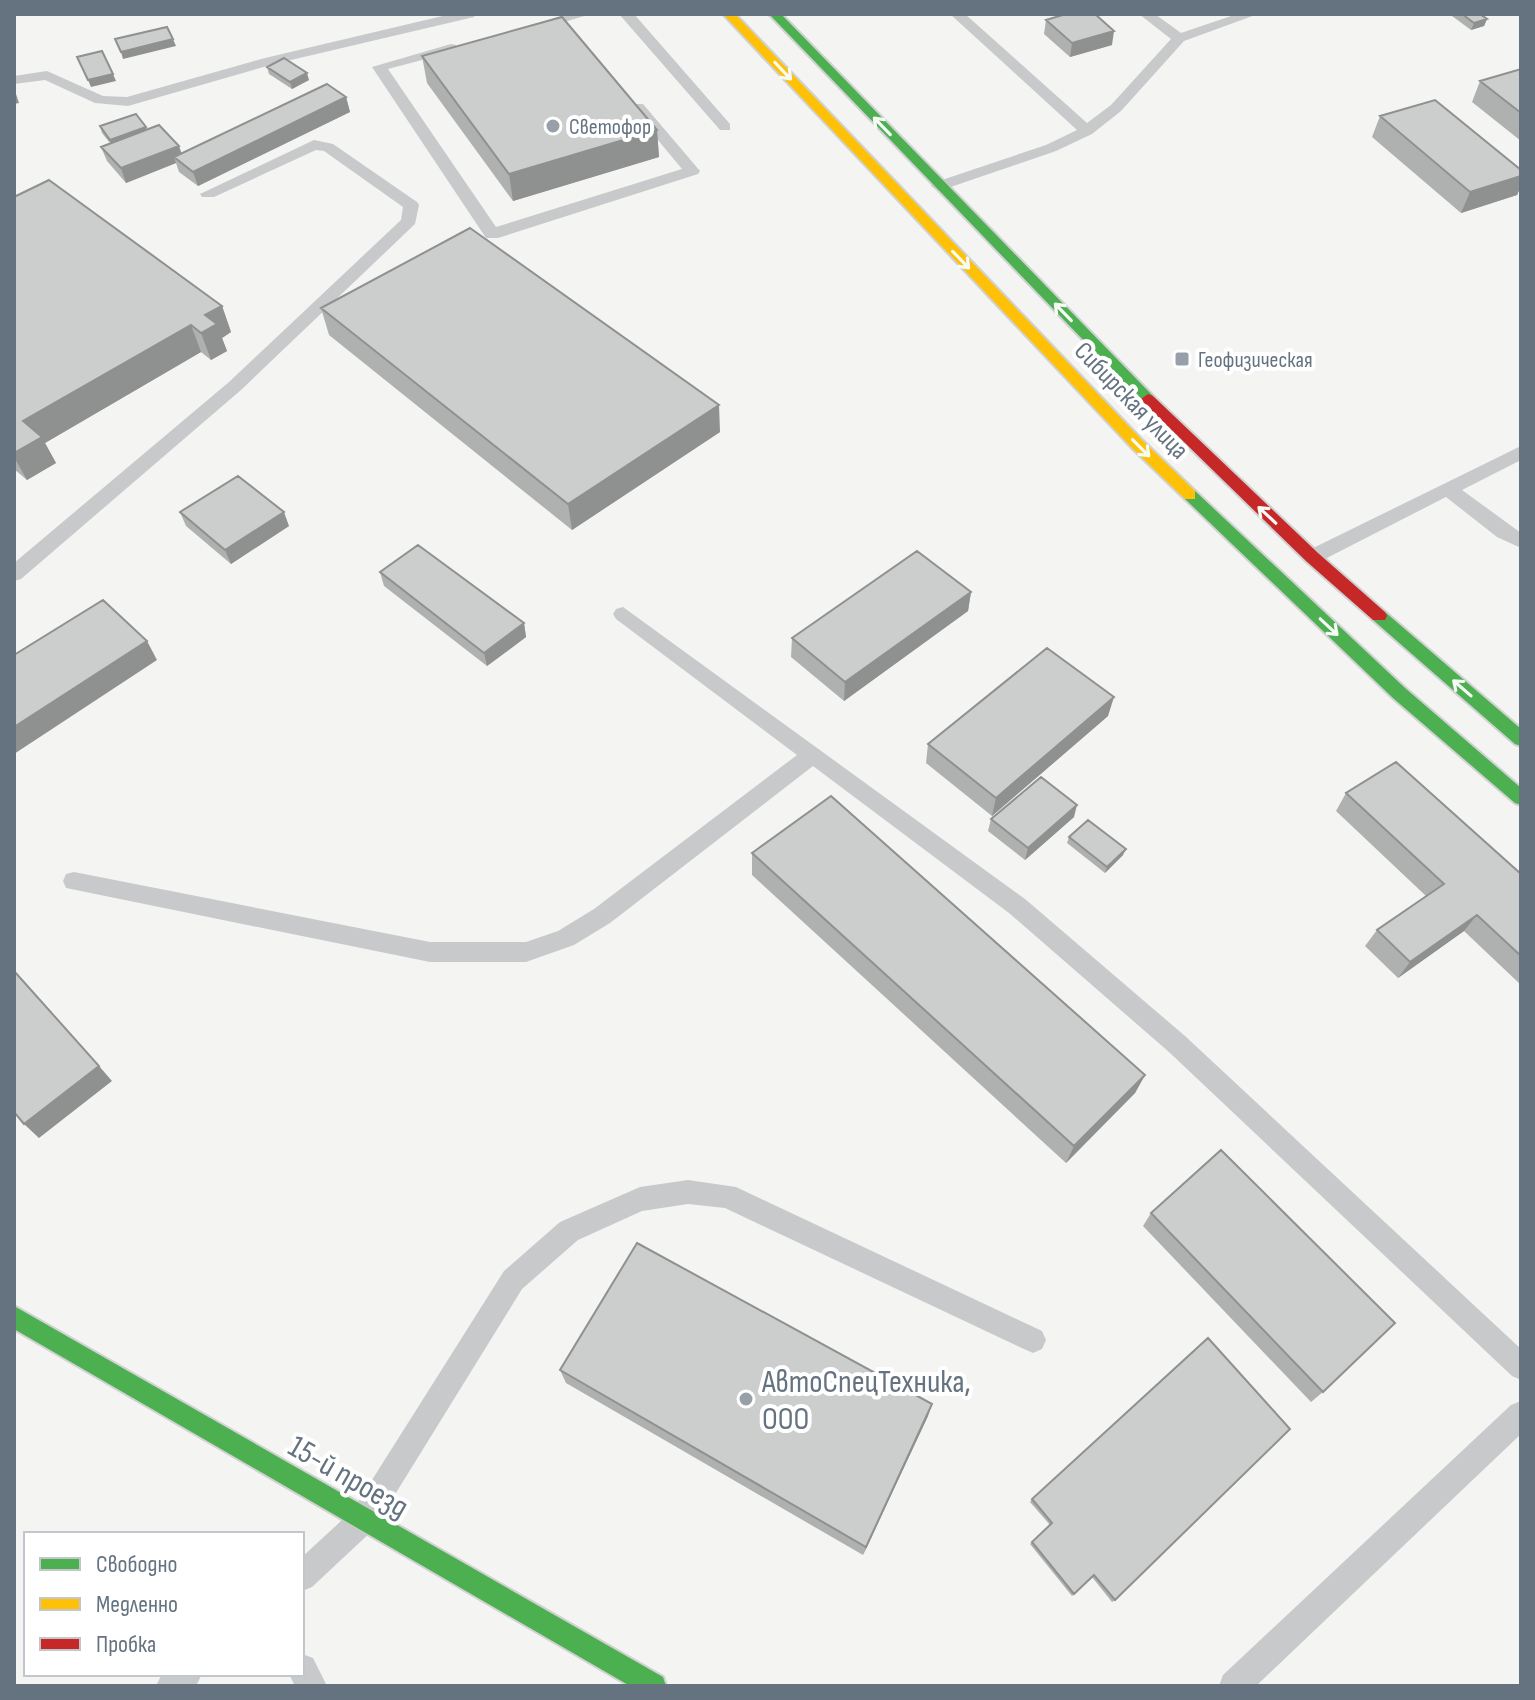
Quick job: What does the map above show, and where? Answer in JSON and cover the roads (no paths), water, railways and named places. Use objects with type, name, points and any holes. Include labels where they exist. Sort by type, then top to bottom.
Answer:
[{"type":"main road","name":"Сибирская улица","points":[[729,14],[1136,443],[1399,693],[1521,798]]},
{"type":"main road","name":"Сибирская улица","points":[[775,14],[1172,424],[1312,557],[1521,739]]},
{"type":"main road","name":"15-й проезд","points":[[14,1317],[654,1686]]},
{"type":"lane","points":[[14,80],[47,75],[100,100],[128,102],[270,61],[469,14]]},
{"type":"lane","points":[[517,31],[568,25],[584,14]]},
{"type":"lane","points":[[626,14],[725,127]]},
{"type":"lane","points":[[957,14],[1087,131]]},
{"type":"lane","points":[[1146,14],[1179,38]]},
{"type":"lane","points":[[939,186],[1051,148],[1087,131],[1116,108],[1179,38],[1251,14]]},
{"type":"lane","points":[[471,43],[379,67],[492,234],[692,171],[623,89]]},
{"type":"lane","points":[[14,574],[235,386],[409,221],[411,205],[328,147],[314,145],[208,194]]},
{"type":"lane","points":[[1312,557],[1521,452]]},
{"type":"lane","points":[[1448,489],[1504,532],[1521,541]]},
{"type":"lane","points":[[623,614],[1017,906],[1177,1044],[1521,1367]]},
{"type":"lane","points":[[74,881],[430,952],[526,952],[566,938],[602,916],[811,756]]},
{"type":"lane","points":[[304,1575],[363,1520],[513,1280],[569,1231],[640,1199],[688,1192],[727,1196],[1033,1340]]},
{"type":"lane","points":[[1234,1686],[1521,1415]]},
{"type":"place","name":"Светофор","points":[[553,126]]},
{"type":"place","name":"Геофизическая","points":[[1182,359]]},
{"type":"place","name":"АвтоСпецТехника, ООО","points":[[746,1399]]}]
